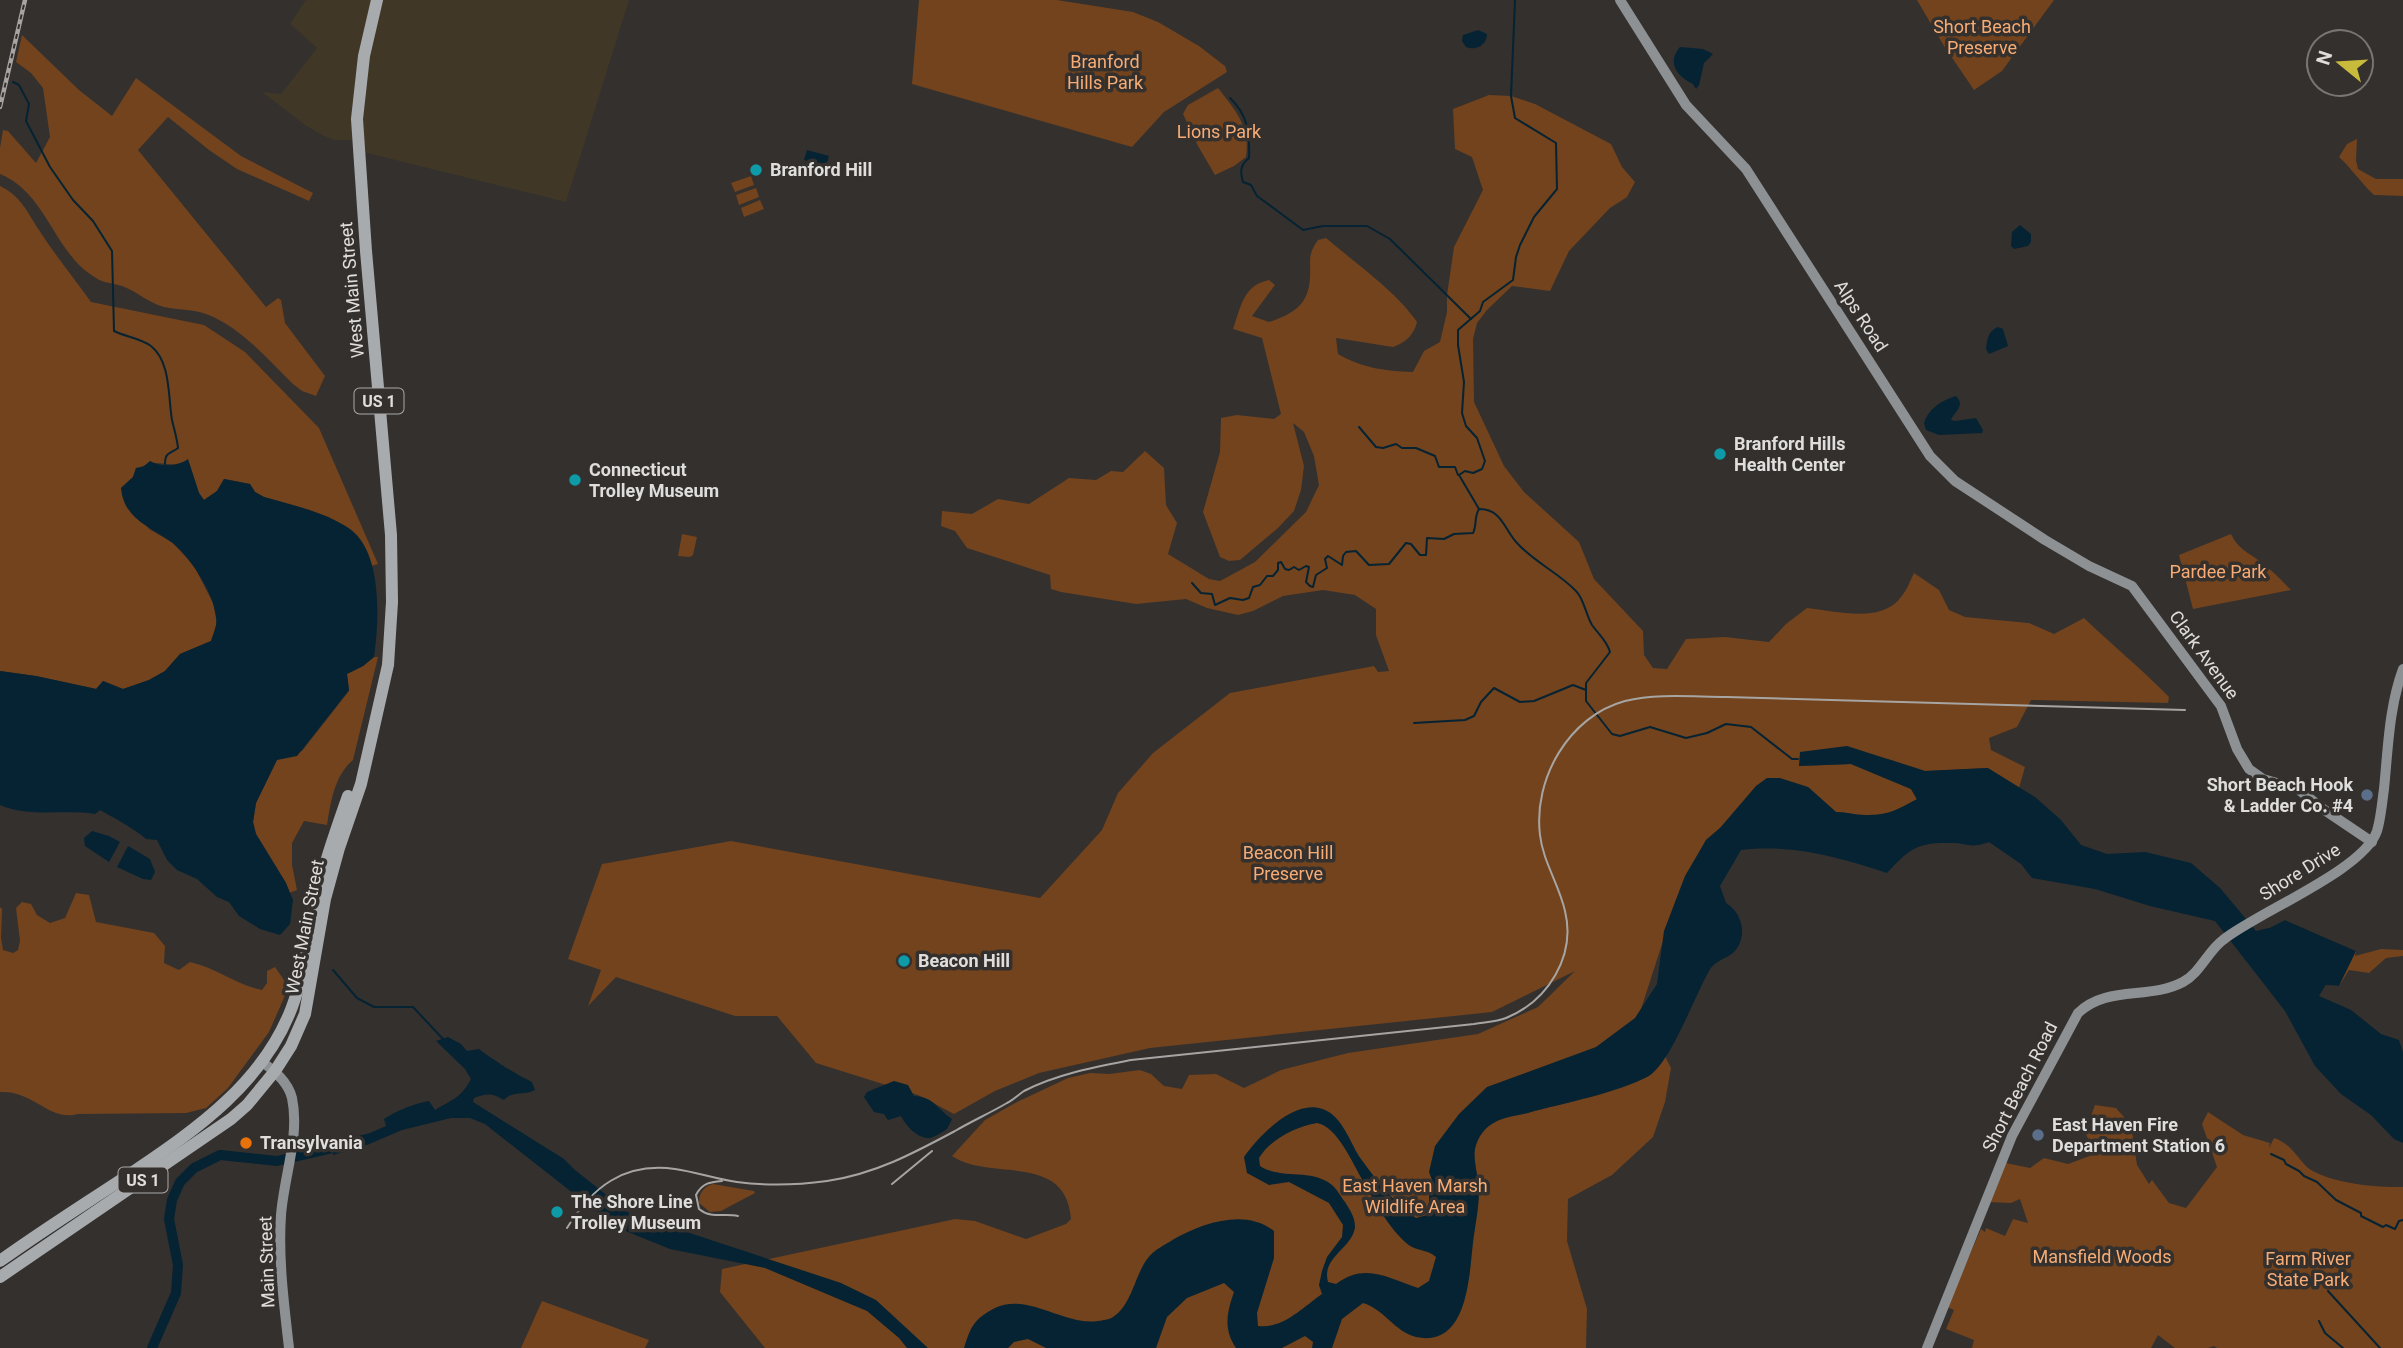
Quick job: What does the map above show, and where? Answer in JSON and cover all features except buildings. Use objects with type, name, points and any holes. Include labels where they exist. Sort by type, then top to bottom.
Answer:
[{"type":"main road","name":"West Main Street","points":[[275,1071],[291,1046],[305,1014],[325,899],[361,783],[388,664],[393,602],[390,516],[357,119],[363,57],[377,0]]},
{"type":"main road","name":"Alps Road","points":[[1619,0],[1686,105],[1746,169],[1940,469],[2067,553],[2132,586]]},
{"type":"main road","name":"Clark Avenue","points":[[2132,586],[2221,706],[2244,761],[2256,774],[2263,779],[2298,789],[2372,842]]},
{"type":"main road","points":[[2372,842],[2379,824],[2395,700],[2403,669]]},
{"type":"main road","name":"West Main Street","points":[[262,1062],[282,1028],[294,1000],[324,868],[359,766],[370,744]]},
{"type":"main road","name":"Shore Drive","points":[[2235,932],[2353,861],[2372,842]]},
{"type":"main road","name":"Short Beach Road","points":[[1927,1348],[2012,1136],[2078,1013],[2103,997],[2151,991],[2182,982],[2190,977],[2223,939],[2235,932]]},
{"type":"main road","name":"Main Street","points":[[262,1062],[275,1071],[291,1094],[294,1110],[293,1140],[281,1216],[280,1249],[289,1348]]},
{"type":"main road","name":"US 1","points":[[0,1261],[183,1138],[221,1107],[262,1062]]},
{"type":"main road","name":"US 1","points":[[0,1277],[231,1119],[247,1105],[275,1071]]},
{"type":"main road","points":[[221,1107],[231,1119]]},
{"type":"shaded area","points":[[306,0],[629,0],[566,202],[359,151],[358,140],[334,140],[322,135],[262,92],[281,94],[317,48],[290,24]]},
{"type":"green space","name":"Branford Hills Park","points":[[919,0],[1057,0],[1133,12],[1158,22],[1199,46],[1225,66],[1227,72],[1164,112],[1132,147],[912,84]]},
{"type":"green space","name":"Short Beach Preserve","points":[[1917,0],[2054,0],[2002,71],[1974,90]]},
{"type":"green space","points":[[22,35],[79,90],[112,116],[136,78],[241,156],[313,193],[309,201],[237,169],[168,117],[138,150],[266,307],[278,298],[281,300],[285,323],[325,376],[316,396],[293,384],[253,344],[219,320],[201,312],[158,305],[127,288],[96,278],[70,254],[29,195],[0,174],[3,130],[8,131],[36,163],[50,137],[43,88],[31,73],[16,62]]},
{"type":"green space","name":"Lions Park","points":[[1218,88],[1240,119],[1247,146],[1246,157],[1215,175],[1183,114],[1188,105]]},
{"type":"green space","points":[[1489,95],[1511,96],[1535,104],[1611,144],[1622,167],[1635,182],[1627,197],[1610,208],[1569,251],[1550,291],[1512,286],[1477,323],[1473,339],[1474,402],[1504,466],[1524,492],[1579,542],[1594,579],[1643,631],[1644,655],[1653,668],[1667,669],[1686,639],[1725,637],[1769,642],[1807,608],[1857,614],[1882,611],[1901,597],[1914,573],[1939,590],[1949,610],[1965,617],[2029,623],[2054,634],[2084,618],[2169,697],[2168,703],[2031,700],[2017,727],[1989,738],[1991,750],[2025,767],[2019,788],[1987,768],[1925,771],[1888,759],[1799,766],[1851,764],[1911,789],[1917,800],[1886,813],[1857,815],[1836,812],[1808,787],[1720,828],[1706,840],[1677,898],[1641,1009],[1671,1068],[1665,1102],[1653,1137],[1612,1175],[1568,1199],[1567,1241],[1587,1309],[1586,1348],[765,1348],[720,1292],[722,1269],[955,1219],[975,1221],[1026,1239],[1066,1224],[1071,1219],[1066,1198],[1056,1184],[1041,1176],[968,1163],[952,1156],[985,1120],[1068,1078],[1090,1073],[1109,1074],[1140,1070],[1151,1074],[1164,1086],[1182,1089],[1189,1075],[1216,1074],[1244,1088],[1281,1070],[1348,1053],[1478,1034],[1538,1007],[1575,971],[1492,1012],[1150,1048],[1039,1073],[995,1091],[954,1114],[918,1095],[816,1063],[777,1016],[735,1016],[616,977],[588,1006],[601,970],[568,959],[602,864],[731,841],[1040,898],[1102,830],[1118,793],[1153,753],[1230,693],[1374,666],[1378,672],[1389,671],[1376,635],[1376,609],[1355,595],[1323,590],[1283,596],[1253,611],[1238,615],[1207,608],[1186,599],[1136,604],[1061,592],[1051,589],[1050,575],[967,548],[955,531],[941,526],[942,511],[972,514],[998,499],[1029,504],[1069,478],[1096,480],[1111,471],[1123,472],[1145,451],[1164,468],[1166,505],[1177,523],[1168,554],[1209,579],[1220,581],[1255,562],[1306,512],[1319,485],[1314,456],[1304,432],[1293,423],[1304,466],[1301,490],[1294,511],[1240,560],[1229,561],[1220,557],[1203,512],[1220,452],[1221,418],[1237,415],[1274,419],[1281,414],[1262,338],[1233,329],[1244,298],[1254,287],[1269,280],[1275,285],[1252,316],[1269,322],[1292,312],[1307,295],[1312,250],[1318,240],[1326,238],[1387,289],[1417,322],[1408,338],[1393,347],[1336,338],[1338,354],[1374,368],[1413,372],[1424,351],[1440,342],[1447,312],[1454,247],[1483,190],[1472,157],[1455,149],[1453,109]]},
{"type":"green space","points":[[2357,139],[2358,169],[2376,179],[2403,179],[2403,196],[2374,195],[2339,157],[2347,144]]},
{"type":"green space","points":[[751,176],[754,185],[735,192],[731,183]]},
{"type":"green space","points":[[0,186],[23,205],[91,302],[204,325],[245,352],[319,428],[378,564],[371,566],[365,549],[329,517],[264,497],[255,492],[250,484],[224,479],[217,491],[204,500],[188,460],[175,464],[149,464],[136,468],[133,477],[121,488],[149,529],[173,543],[194,566],[213,603],[217,623],[211,641],[180,654],[165,671],[149,680],[123,689],[103,681],[97,689],[0,671]]},
{"type":"green space","points":[[756,188],[759,197],[739,205],[736,195]]},
{"type":"green space","points":[[760,200],[764,209],[744,217],[741,208]]},
{"type":"green space","points":[[682,534],[697,537],[693,555],[690,557],[678,556]]},
{"type":"green space","name":"Pardee Park","points":[[2231,534],[2240,547],[2269,568],[2291,590],[2193,609],[2179,555]]},
{"type":"green space","points":[[378,657],[353,760],[337,782],[327,825],[304,821],[292,843],[292,865],[297,890],[289,893],[286,883],[256,834],[253,822],[256,803],[277,759],[302,751],[349,691],[347,674]]},
{"type":"green space","points":[[76,893],[89,895],[96,922],[154,933],[165,946],[164,963],[179,970],[190,962],[262,990],[267,983],[267,971],[275,967],[284,980],[287,991],[269,1032],[228,1088],[206,1108],[186,1113],[68,1115],[58,1114],[22,1096],[0,1092],[0,907],[3,950],[13,953],[18,950],[20,941],[16,908],[22,902],[31,904],[37,915],[50,923],[65,918]]},
{"type":"green space","points":[[2285,920],[2356,951],[2355,956],[2381,949],[2403,950],[2403,956],[2386,958],[2369,973],[2349,970],[2339,986],[2326,985],[2319,996],[2269,928]]},
{"type":"green space","name":"Farm River State Park","points":[[2095,1105],[2116,1108],[2131,1125],[2137,1165],[2149,1184],[2152,1180],[2169,1203],[2186,1208],[2217,1167],[2202,1124],[2208,1112],[2243,1135],[2270,1143],[2269,1148],[2274,1138],[2280,1140],[2289,1146],[2307,1167],[2327,1177],[2381,1187],[2403,1187],[2403,1348],[2175,1348],[2158,1335],[2151,1348],[1972,1348],[1974,1340],[1946,1329],[1954,1310],[1947,1307],[1981,1229],[1985,1232],[1986,1228],[2005,1236],[2013,1219],[2028,1223],[2020,1199],[2011,1203],[1988,1202],[2006,1163],[2030,1168],[2044,1158],[2068,1164],[2095,1154],[2085,1132]]},
{"type":"green space","points":[[713,1184],[755,1193],[721,1211],[710,1212],[699,1203],[699,1199],[704,1189]]},
{"type":"green space","points":[[542,1301],[649,1340],[645,1348],[521,1348]]},
{"type":"water","points":[[1478,30],[1487,34],[1483,44],[1477,48],[1466,47],[1462,41],[1463,35]]},
{"type":"water","points":[[1680,47],[1703,49],[1713,54],[1704,63],[1696,89],[1683,78],[1674,64]]},
{"type":"water","points":[[807,150],[829,156],[824,173],[817,171],[819,164],[804,160]]},
{"type":"water","points":[[2020,225],[2031,234],[2031,242],[2028,246],[2014,249],[2011,246],[2012,232]]},
{"type":"water","points":[[1998,327],[2003,329],[2008,346],[1989,354],[1986,349],[1990,333]]},
{"type":"water","points":[[1956,396],[1960,406],[1951,420],[1976,418],[1982,433],[1939,435],[1926,430],[1924,423],[1932,409]]},
{"type":"water","points":[[188,459],[199,493],[204,500],[217,491],[224,479],[250,484],[255,492],[264,497],[319,514],[350,529],[361,540],[373,571],[377,607],[374,657],[347,674],[349,690],[297,756],[277,760],[256,803],[253,822],[256,834],[286,883],[293,900],[290,924],[280,935],[260,929],[239,916],[229,902],[217,897],[197,879],[177,870],[167,860],[157,840],[146,839],[100,810],[95,814],[35,812],[0,805],[0,671],[96,689],[103,681],[123,689],[149,680],[165,671],[180,654],[211,641],[216,615],[202,579],[178,547],[132,514],[123,499],[121,488],[133,477],[136,468],[143,467],[150,461],[169,465]]},
{"type":"water","points":[[1847,746],[1925,771],[1988,768],[2035,797],[2061,820],[2081,845],[2107,854],[2145,852],[2191,863],[2220,888],[2256,931],[2285,920],[2356,951],[2339,986],[2326,985],[2319,996],[2351,1010],[2381,1034],[2399,1040],[2403,1052],[2403,1143],[2394,1139],[2371,1115],[2341,1094],[2315,1066],[2285,1011],[2215,921],[2150,906],[2095,889],[2032,878],[2021,864],[1989,842],[1922,846],[1901,858],[1887,873],[1797,850],[1741,850],[1720,886],[1726,903],[1737,914],[1741,924],[1739,946],[1712,966],[1674,1043],[1657,1068],[1649,1076],[1622,1088],[1501,1120],[1489,1126],[1480,1136],[1475,1154],[1479,1186],[1470,1273],[1462,1307],[1456,1321],[1446,1332],[1433,1337],[1416,1337],[1363,1303],[1342,1319],[1332,1348],[1312,1348],[1313,1342],[1305,1336],[1282,1348],[1236,1348],[1229,1334],[1227,1320],[1234,1292],[1224,1283],[1187,1298],[1167,1317],[1156,1348],[1046,1348],[1028,1339],[1014,1342],[1008,1348],[964,1348],[971,1329],[982,1316],[1008,1304],[1033,1306],[1085,1321],[1111,1318],[1125,1305],[1144,1265],[1154,1252],[1185,1233],[1224,1220],[1250,1220],[1274,1231],[1274,1258],[1257,1313],[1258,1326],[1276,1324],[1300,1311],[1322,1294],[1319,1285],[1322,1271],[1327,1257],[1342,1237],[1343,1225],[1329,1203],[1289,1182],[1269,1185],[1247,1173],[1244,1157],[1259,1138],[1280,1120],[1304,1108],[1316,1107],[1327,1111],[1338,1120],[1361,1159],[1393,1199],[1416,1218],[1427,1215],[1432,1180],[1429,1172],[1435,1146],[1459,1114],[1487,1087],[1596,1047],[1635,1018],[1657,984],[1664,931],[1685,876],[1706,840],[1720,828],[1756,786],[1767,778],[1780,778],[1808,787],[1836,812],[1860,815],[1886,813],[1917,799],[1911,789],[1851,764],[1799,766],[1800,752]],"holes":[[[1317,1123],[1338,1138],[1378,1207],[1398,1235],[1412,1247],[1436,1257],[1429,1281],[1418,1288],[1367,1273],[1347,1277],[1336,1284],[1328,1282],[1329,1266],[1349,1241],[1355,1227],[1349,1208],[1336,1189],[1324,1180],[1277,1172],[1260,1166],[1259,1158],[1264,1151],[1284,1135]]]},
{"type":"water","points":[[92,831],[120,842],[109,862],[85,846],[84,838]]},
{"type":"water","points":[[128,846],[150,859],[155,872],[151,880],[117,867]]},
{"type":"water","points":[[448,1037],[467,1051],[479,1049],[532,1082],[535,1090],[511,1095],[504,1100],[489,1094],[482,1095],[474,1098],[473,1102],[564,1159],[629,1213],[841,1283],[876,1300],[928,1348],[907,1348],[867,1311],[765,1268],[670,1249],[628,1232],[597,1212],[485,1124],[470,1118],[451,1118],[402,1130],[367,1145],[333,1155],[334,1142],[386,1126],[384,1119],[400,1110],[429,1101],[435,1110],[460,1094],[471,1079],[465,1069],[436,1041]]},
{"type":"water","points":[[894,1081],[908,1085],[914,1096],[931,1101],[952,1119],[947,1129],[934,1137],[926,1138],[913,1131],[901,1116],[888,1120],[884,1114],[874,1112],[864,1097],[867,1092]]},
{"type":"waterway","points":[[1479,509],[1459,475],[1465,471],[1473,473],[1482,469],[1485,461],[1477,438],[1466,426],[1462,413],[1464,382],[1458,330],[1480,311],[1483,302],[1513,280],[1520,245],[1534,217],[1557,189],[1556,143],[1515,118],[1511,96],[1515,0]]},
{"type":"waterway","points":[[13,82],[19,85],[29,104],[26,121],[50,167],[73,200],[93,221],[112,251],[114,331],[147,343],[162,361],[168,380],[178,448],[167,455],[165,464]]},
{"type":"waterway","points":[[1230,98],[1241,111],[1248,133],[1249,158],[1244,163],[1241,175],[1243,182],[1251,185],[1257,196],[1303,230],[1323,226],[1367,226],[1390,239],[1471,319]]},
{"type":"waterway","points":[[1359,427],[1376,447],[1396,444],[1402,448],[1416,448],[1435,456],[1439,467],[1455,467],[1458,475]]},
{"type":"waterway","points":[[1192,583],[1201,593],[1212,594],[1215,605],[1230,598],[1243,600],[1249,598],[1253,587],[1260,585],[1267,576],[1273,576],[1278,570],[1278,563],[1281,562],[1285,569],[1289,570],[1294,567],[1299,570],[1309,567],[1306,582],[1313,587],[1316,575],[1327,568],[1325,559],[1328,556],[1342,565],[1346,552],[1356,551],[1369,565],[1389,564],[1406,543],[1411,544],[1420,555],[1426,555],[1427,538],[1444,539],[1454,534],[1473,533],[1479,509],[1487,510],[1498,516],[1524,550],[1562,579],[1581,598],[1592,625],[1610,652],[1586,683],[1586,701],[1612,734],[1620,736],[1650,727],[1686,738],[1707,733],[1726,724],[1751,727],[1792,759],[1798,759]]},
{"type":"waterway","points":[[1414,723],[1465,720],[1474,716],[1481,702],[1494,688],[1520,702],[1534,701],[1573,685],[1586,690]]},
{"type":"waterway","points":[[333,970],[357,998],[374,1007],[413,1007],[443,1039]]},
{"type":"waterway","points":[[152,1348],[176,1293],[178,1265],[169,1219],[172,1200],[180,1182],[194,1168],[220,1155],[277,1161],[333,1148]]},
{"type":"waterway","points":[[2271,1154],[2317,1182],[2336,1200],[2361,1213],[2361,1216],[2383,1227],[2386,1225],[2395,1229],[2399,1221],[2403,1220]]},
{"type":"waterway","points":[[2328,1291],[2380,1348]]},
{"type":"waterway","points":[[2319,1321],[2325,1333],[2343,1348]]},
{"type":"tram line","points":[[567,1228],[587,1200],[599,1189],[625,1174],[657,1168],[675,1169],[737,1182],[771,1184],[845,1178],[909,1155],[1037,1085],[1090,1068],[1131,1060],[1474,1024],[1506,1018],[1521,1010],[1546,989],[1562,960],[1566,944],[1565,911],[1544,854],[1540,835],[1539,814],[1549,772],[1572,735],[1587,720],[1625,701],[1689,696],[2185,710]]},
{"type":"tram line","points":[[892,1184],[932,1151]]},
{"type":"tram line","points":[[722,1181],[707,1184],[698,1191],[696,1195],[699,1209],[713,1215],[738,1216]]},
{"type":"railway","points":[[0,107],[25,0]]},
{"type":"place","name":"Branford Hill","points":[[756,170]]},
{"type":"place","name":"Branford Hills Health Center","points":[[1720,454]]},
{"type":"place","name":"Connecticut Trolley Museum","points":[[575,480]]},
{"type":"place","name":"Short Beach Hook & Ladder Co. #4","points":[[2367,795]]},
{"type":"place","name":"Beacon Hill","points":[[904,961]]},
{"type":"place","name":"East Haven Fire Department Station 6","points":[[2038,1135]]},
{"type":"place","name":"Transylvania","points":[[246,1143]]},
{"type":"place","name":"The Shore Line Trolley Museum","points":[[557,1212]]},
{"type":"park label","name":"Beacon Hill Preserve","points":[[1288,863]]},
{"type":"park label","name":"East Haven Marsh Wildlife Area","points":[[1415,1196]]},
{"type":"park label","name":"Mansfield Woods","points":[[2102,1257]]}]
